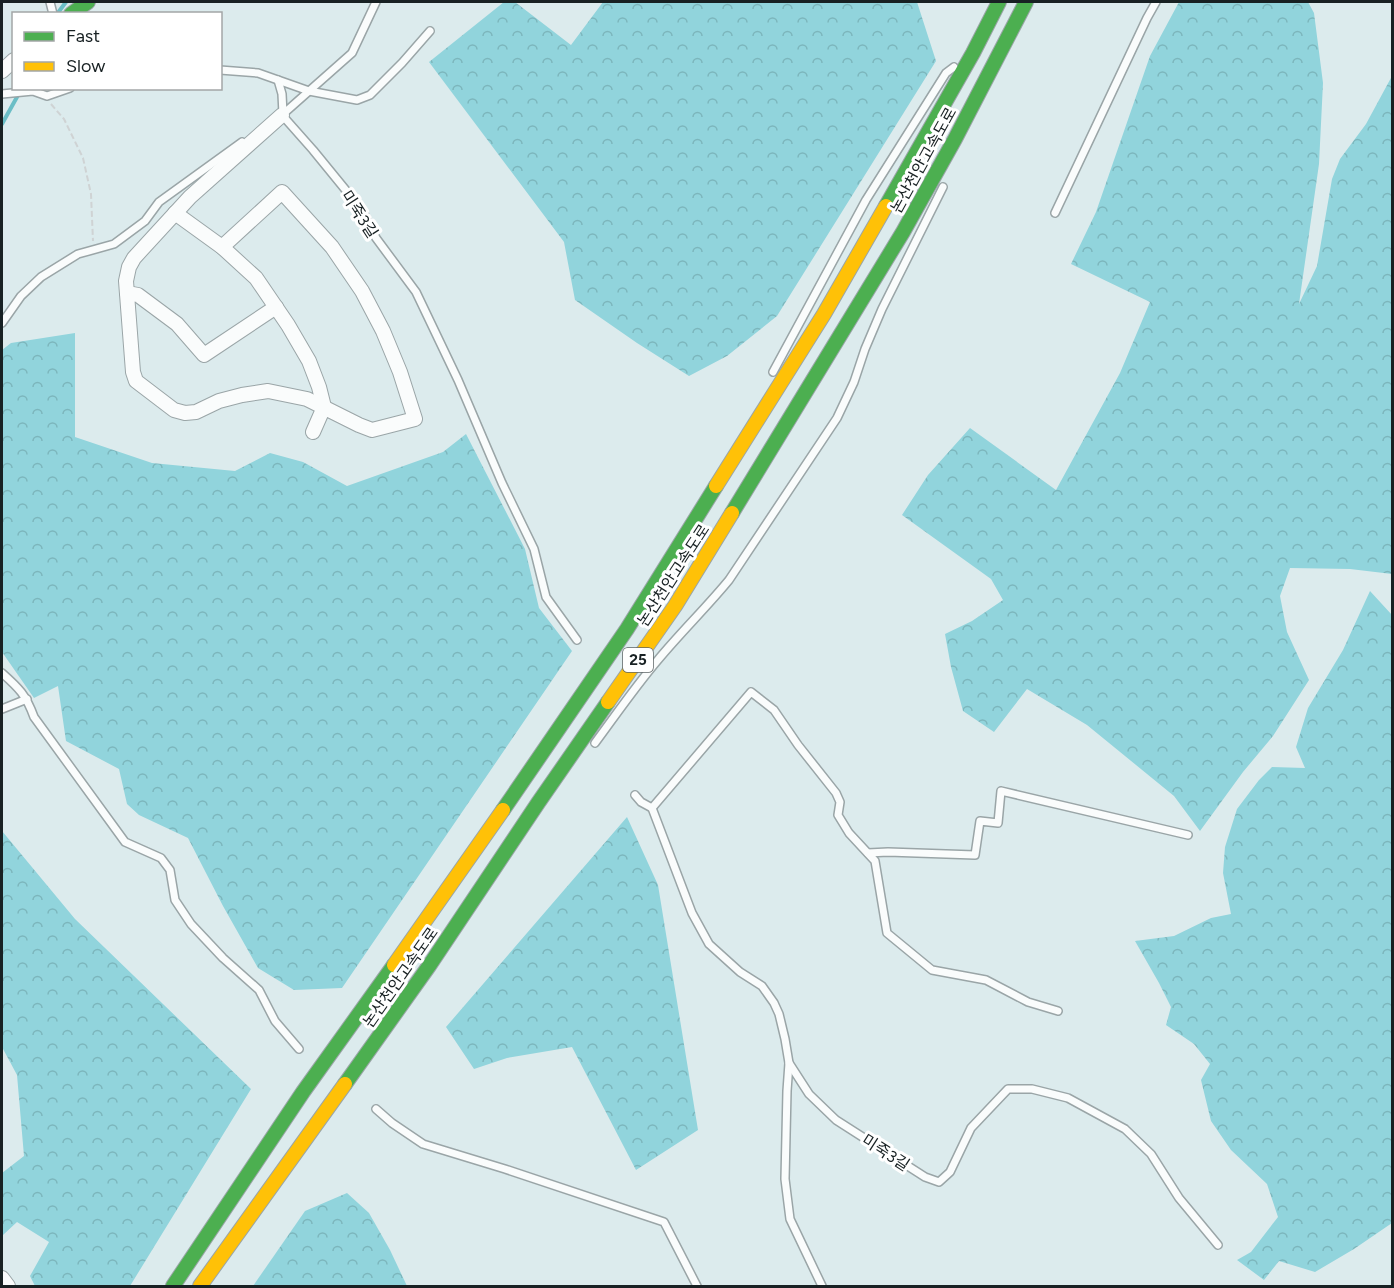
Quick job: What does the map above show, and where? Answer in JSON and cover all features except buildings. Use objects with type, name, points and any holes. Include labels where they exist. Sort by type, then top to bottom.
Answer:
[{"type":"main road","points":[[74,12],[88,2]]},
{"type":"main road","name":"논산천안고속도로","points":[[172,1287],[303,1092],[462,870],[627,629],[824,314],[973,53],[999,2]]},
{"type":"main road","name":"논산천안고속도로","points":[[200,1287],[429,966],[675,606],[879,271],[955,139],[1026,2]]},
{"type":"street","points":[[222,247],[282,192],[332,247],[362,291],[383,331],[400,372],[415,419],[372,430],[308,399],[268,391],[242,394],[219,401],[196,412],[185,413],[174,410],[136,381],[133,372],[126,281],[129,267],[134,258],[190,197],[283,115]]},
{"type":"street","points":[[175,213],[222,247],[256,278],[276,307],[309,361],[319,387],[324,407],[313,432]]},
{"type":"street","points":[[127,293],[138,295],[177,324],[204,355],[276,307]]},
{"type":"street","points":[[2,1278],[8,1287]]},
{"type":"lane","points":[[50,2],[53,12]]},
{"type":"lane","points":[[2,323],[21,296],[41,277],[78,254],[114,244],[145,221],[159,202],[283,115],[352,52],[376,2]]},
{"type":"lane","points":[[1055,213],[1156,2]]},
{"type":"lane","points":[[222,70],[258,74],[309,91],[357,100],[370,95],[430,31]]},
{"type":"lane","points":[[771,376],[866,200],[946,73],[973,53]]},
{"type":"lane","points":[[278,80],[282,94],[283,115]]},
{"type":"lane","points":[[3,94],[33,91],[47,96],[64,90]]},
{"type":"lane","name":"미죽3길","points":[[283,115],[362,210],[376,238],[416,292],[534,549],[546,597],[577,640]]},
{"type":"lane","points":[[954,156],[955,139]]},
{"type":"lane","points":[[591,748],[657,661],[729,580],[837,418],[854,382],[882,309],[948,176]]},
{"type":"lane","points":[[692,528],[697,501]]},
{"type":"lane","points":[[2,673],[17,686],[27,699],[34,717],[125,842],[161,858],[170,870],[175,900],[190,924],[259,990],[275,1021],[299,1049]]},
{"type":"lane","points":[[635,795],[641,802],[652,808],[751,692],[774,710],[836,793],[840,802],[838,815],[849,833],[875,861],[888,933],[932,970],[986,980],[1028,1002],[1058,1011]]},
{"type":"lane","points":[[2,709],[27,699]]},
{"type":"lane","points":[[867,853],[975,855],[980,821],[998,823],[1001,791],[1188,835]]},
{"type":"lane","name":"미죽3길","points":[[652,808],[692,913],[709,944],[740,972],[762,986],[779,1014],[789,1063],[810,1095],[836,1120],[925,1177],[939,1182],[950,1172],[971,1128],[1008,1089],[1032,1089],[1068,1098],[1125,1129],[1151,1154],[1179,1198],[1218,1245]]},
{"type":"lane","points":[[789,1063],[785,1179],[790,1219],[822,1287]]},
{"type":"lane","points":[[376,1109],[423,1144],[664,1222],[697,1287]]},
{"type":"path","points":[[44,94],[64,119],[83,158],[91,194],[94,250]]},
{"type":"green space","points":[[504,2],[515,2],[571,45],[603,2],[917,2],[936,61],[777,316],[727,356],[689,376],[575,300],[564,242],[429,62]]},
{"type":"green space","points":[[1179,2],[1308,2],[1314,13],[1323,83],[1319,164],[1299,304],[1317,266],[1332,179],[1340,159],[1366,124],[1392,76],[1392,574],[1350,569],[1290,568],[1280,596],[1287,632],[1309,680],[1273,736],[1243,772],[1200,831],[1174,796],[1087,725],[1027,689],[994,732],[963,711],[945,634],[972,621],[1003,600],[991,579],[902,515],[928,475],[970,428],[1056,490],[1120,373],[1150,302],[1071,264],[1096,212],[1150,56]]},
{"type":"green space","points":[[75,333],[75,437],[152,463],[235,471],[270,453],[303,462],[347,486],[443,452],[466,434],[525,549],[539,608],[572,651],[342,988],[294,990],[258,968],[188,838],[139,815],[127,804],[119,769],[66,741],[58,686],[34,698],[2,652],[2,350],[11,343]]},
{"type":"green space","points":[[1370,591],[1392,615],[1392,1223],[1315,1272],[1279,1261],[1264,1280],[1237,1260],[1251,1252],[1278,1217],[1267,1184],[1231,1150],[1211,1121],[1201,1080],[1210,1064],[1194,1044],[1166,1025],[1171,1007],[1135,941],[1174,936],[1211,918],[1231,914],[1223,873],[1225,847],[1237,809],[1272,767],[1305,768],[1296,747],[1308,708],[1343,650]]},
{"type":"green space","points":[[627,817],[658,885],[698,1130],[636,1170],[572,1047],[507,1058],[474,1069],[446,1027]]},
{"type":"green space","points":[[2,831],[75,919],[251,1089],[130,1286],[35,1286],[30,1276],[49,1242],[17,1222],[3,1235],[2,1233],[2,1173],[24,1156],[17,1075],[2,1047]]},
{"type":"green space","points":[[347,1193],[369,1213],[407,1286],[253,1286],[305,1211]]},
{"type":"waterway","points":[[58,12],[66,2]]},
{"type":"waterway","points":[[2,124],[21,90]]},
{"type":"traffic: fast","points":[[74,12],[88,2]]},
{"type":"traffic: fast","points":[[886,206],[973,53],[999,2]]},
{"type":"traffic: fast","points":[[732,513],[903,232],[955,139],[1026,2]]},
{"type":"traffic: fast","points":[[503,810],[627,629],[716,486]]},
{"type":"traffic: fast","points":[[345,1084],[429,966],[608,702]]},
{"type":"traffic: fast","points":[[173,1286],[303,1092],[394,965]]},
{"type":"traffic: slow","points":[[716,486],[824,314],[886,206]]},
{"type":"traffic: slow","points":[[608,702],[675,606],[732,513]]},
{"type":"traffic: slow","points":[[394,965],[503,810]]},
{"type":"traffic: slow","points":[[200,1286],[345,1084]]}]
